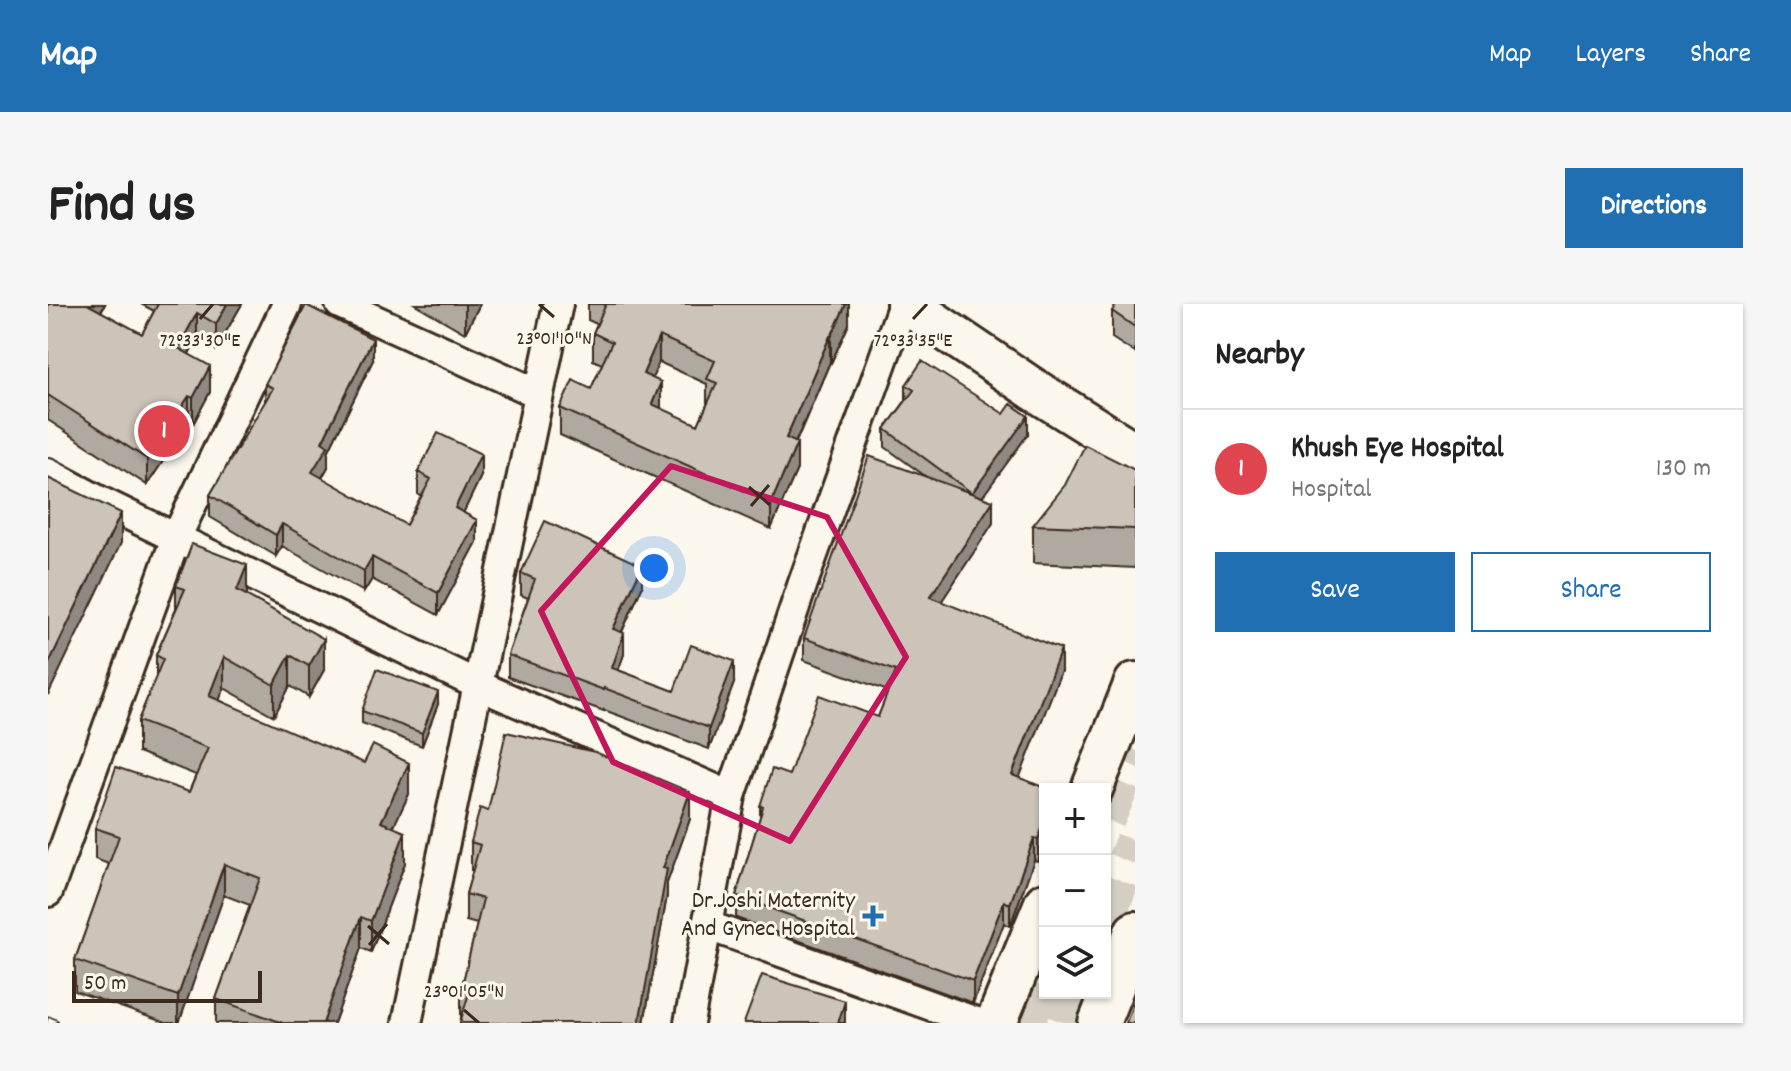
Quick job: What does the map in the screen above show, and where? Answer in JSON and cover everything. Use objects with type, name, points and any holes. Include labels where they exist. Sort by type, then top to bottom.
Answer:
[{"type":"main road","points":[[905,304],[1135,453]]},
{"type":"main road","points":[[950,304],[1135,424]]},
{"type":"main road","points":[[1094,783],[1135,683]]},
{"type":"main road","points":[[996,1023],[1039,918]]},
{"type":"main road","points":[[1099,1023],[1135,932]]},
{"type":"street","points":[[48,892],[176,538],[287,304]]},
{"type":"street","points":[[340,304],[539,394]]},
{"type":"street","points":[[407,1023],[558,304]]},
{"type":"street","points":[[689,1023],[731,796],[803,583],[905,304]]},
{"type":"street","points":[[48,473],[478,685],[731,796]]},
{"type":"street","points":[[706,925],[979,1023]]},
{"type":"highlighted area","points":[[671,466],[827,517],[906,657],[790,841],[613,762],[541,611]]},
{"type":"building","points":[[48,304],[90,304],[142,334],[158,304],[227,304],[216,324],[197,313],[178,348],[210,366],[193,398],[189,396],[147,459],[48,395]]},
{"type":"building","points":[[606,304],[846,304],[786,438],[797,443],[771,503],[560,408],[573,380],[591,389],[612,342],[593,333]],"holes":[[[659,336],[715,361],[707,379],[717,383],[698,425],[652,404],[661,382],[643,374]]]},
{"type":"building","points":[[1117,304],[1135,304],[1135,327],[1112,311]]},
{"type":"building","points":[[306,305],[373,339],[322,442],[328,446],[312,472],[406,525],[431,479],[418,472],[438,433],[481,454],[455,508],[477,520],[438,593],[372,557],[364,571],[282,524],[276,535],[210,495],[273,388],[265,384]]},
{"type":"building","points":[[922,361],[1004,414],[1011,404],[1028,416],[972,493],[885,429],[914,390],[906,385]]},
{"type":"building","points":[[1085,445],[1135,470],[1135,529],[1033,525],[1065,485]]},
{"type":"building","points":[[869,456],[993,501],[930,597],[1061,649],[1012,775],[1039,786],[1039,836],[1034,838],[1010,904],[1004,901],[973,981],[736,896],[772,769],[789,775],[819,695],[878,717],[896,671],[804,638]]},
{"type":"building","points":[[48,478],[121,513],[48,665]]},
{"type":"building","points":[[545,521],[642,566],[613,629],[624,633],[612,668],[674,691],[691,645],[734,661],[709,728],[508,655],[535,579],[521,573]]},
{"type":"building","points":[[192,544],[247,565],[237,590],[324,639],[309,666],[290,655],[274,685],[224,657],[209,696],[364,763],[373,745],[409,763],[381,822],[405,832],[371,921],[361,917],[323,1023],[283,1023],[216,999],[260,878],[224,864],[178,996],[75,960],[119,836],[95,828],[116,767],[189,792],[208,748],[138,721],[163,659],[156,655],[185,589],[176,586]]},
{"type":"building","points":[[377,669],[438,692],[422,733],[362,711]]},
{"type":"building","points":[[506,732],[595,752],[690,792],[663,868],[667,869],[639,1023],[460,1023],[469,993],[461,990],[483,899],[466,894],[480,845],[471,842],[480,808],[488,811]]},
{"type":"building","points":[[762,975],[845,1001],[838,1023],[744,1023]]},
{"type":"building","points":[[1135,998],[1135,1023],[1126,1023]]},
{"type":"tunnel","points":[[1111,805],[1135,750]]},
{"type":"tunnel","points":[[1111,902],[1135,841]]},
{"type":"tunnel","points":[[1025,1023],[1039,987]]},
{"type":"tunnel","points":[[1065,1023],[1074,999]]},
{"type":"railway","points":[[48,1020],[55,1023]]},
{"type":"place","name":"Khush Eye Hospital","points":[[164,431]]},
{"type":"place","name":"Dr.Joshi Maternity And Gynec Hospital","points":[[873,916]]}]
